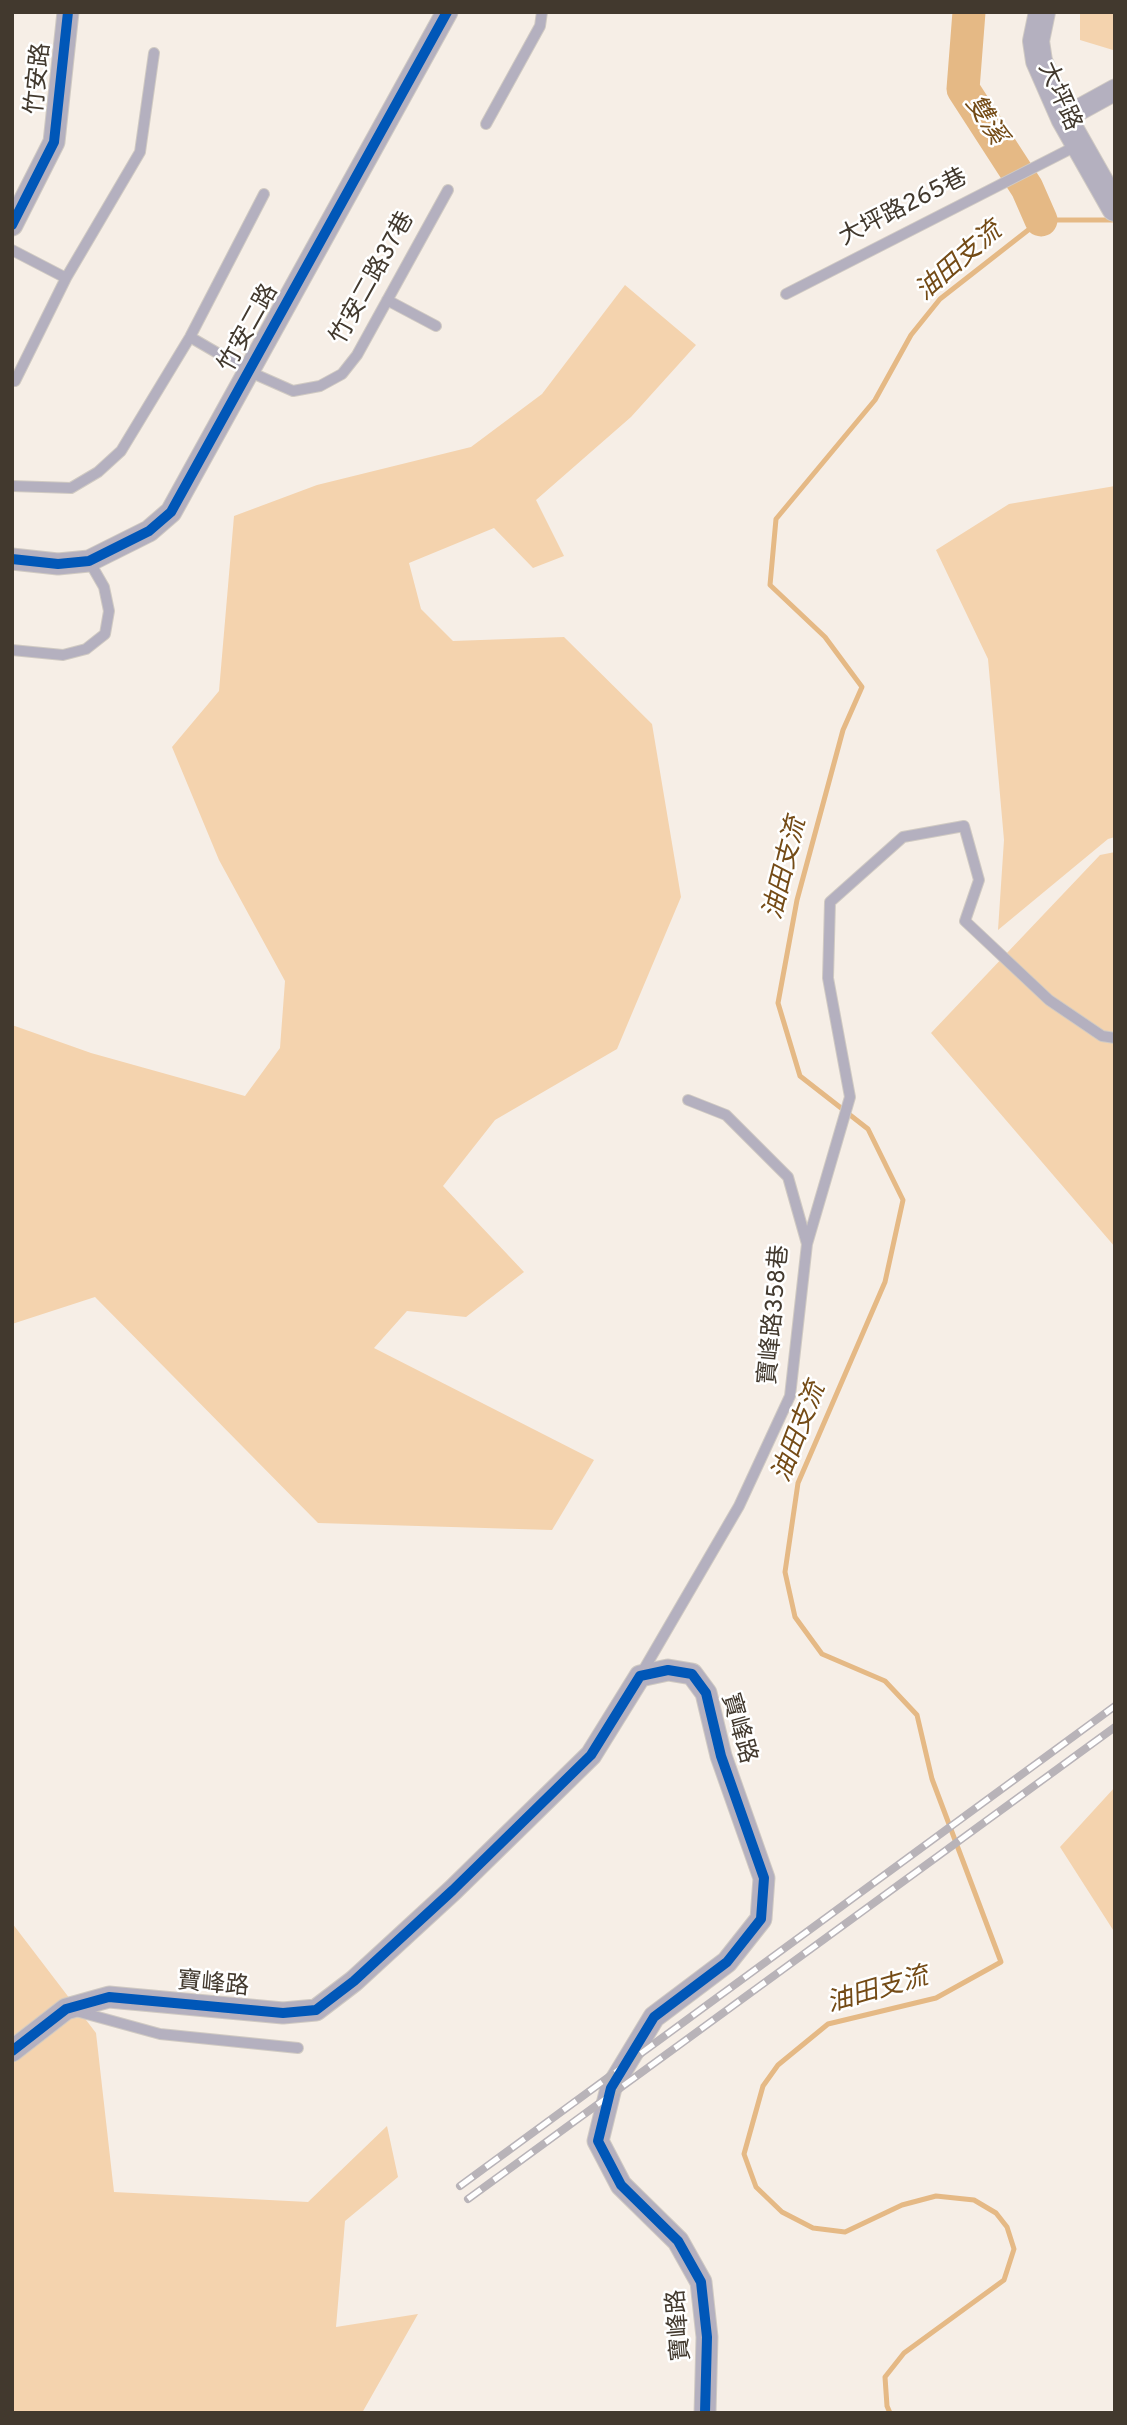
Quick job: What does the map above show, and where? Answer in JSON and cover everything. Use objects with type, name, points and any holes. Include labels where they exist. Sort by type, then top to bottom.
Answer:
[{"type":"street","name":"竹安路","points":[[12,225],[54,142],[68,12]]},
{"type":"street","name":"竹安二路","points":[[12,559],[58,564],[89,561],[149,531],[171,512],[447,12]]},
{"type":"street","name":"大坪路","points":[[1042,12],[1036,41],[1039,61],[1064,118],[1115,208]]},
{"type":"street","points":[[1064,118],[1115,90]]},
{"type":"street","name":"寶峰路","points":[[12,2051],[66,2009],[109,1997],[283,2013],[316,2010],[354,1981],[453,1890],[591,1755],[640,1676],[668,1670],[692,1674],[706,1693],[721,1756],[764,1878],[761,1919],[727,1962],[654,2017],[611,2088],[598,2141],[621,2185],[678,2241],[701,2282],[707,2337],[705,2413]]},
{"type":"lane","points":[[486,124],[540,26],[542,12]]},
{"type":"lane","points":[[15,381],[66,278],[141,152],[154,53]]},
{"type":"lane","name":"大坪路265巷","points":[[786,294],[1080,144]]},
{"type":"lane","name":"竹安二路37巷","points":[[190,337],[250,372],[293,391],[320,386],[342,374],[357,355],[448,190]]},
{"type":"lane","points":[[12,486],[71,488],[98,472],[121,451],[190,337],[264,194]]},
{"type":"lane","points":[[12,250],[66,278]]},
{"type":"lane","points":[[387,300],[436,326]]},
{"type":"lane","points":[[12,650],[63,655],[86,649],[105,634],[109,611],[104,587],[89,561]]},
{"type":"lane","points":[[807,1244],[850,1097],[828,978],[830,902],[903,837],[964,826],[979,880],[965,921],[1049,1000],[1102,1036],[1115,1038]]},
{"type":"lane","name":"寶峰路358巷","points":[[640,1676],[739,1506],[790,1396],[807,1244],[788,1177],[726,1115],[688,1100]]},
{"type":"lane","points":[[66,2009],[160,2034],[298,2048]]},
{"type":"shaded area","points":[[1080,12],[1115,12],[1113,50],[1080,40]]},
{"type":"shaded area","points":[[625,285],[696,345],[631,417],[536,500],[564,556],[533,568],[494,528],[409,563],[421,609],[453,641],[564,637],[652,724],[681,897],[617,1049],[495,1120],[443,1186],[524,1272],[466,1317],[407,1311],[374,1348],[594,1460],[552,1530],[318,1523],[95,1297],[12,1324],[12,1025],[91,1053],[245,1096],[280,1048],[285,981],[219,860],[172,747],[219,691],[234,516],[317,485],[471,447],[542,394]]},
{"type":"shaded area","points":[[1115,486],[1115,837],[1108,839],[998,930],[1004,840],[988,659],[936,550],[1009,504]]},
{"type":"shaded area","points":[[1115,852],[1115,1247],[931,1033],[1100,855]]},
{"type":"shaded area","points":[[1115,1787],[1115,1933],[1060,1847]]},
{"type":"shaded area","points":[[12,1923],[96,2033],[114,2192],[308,2202],[387,2126],[398,2177],[345,2221],[336,2327],[418,2314],[362,2413],[12,2413]]},
{"type":"waterway","name":"雙溪","points":[[969,12],[963,89],[1027,188],[1041,220]]},
{"type":"waterway","name":"油田支流","points":[[890,2413],[885,2377],[904,2353],[1004,2280],[1014,2249],[1007,2227],[996,2213],[974,2200],[936,2196],[902,2205],[845,2232],[813,2228],[782,2212],[756,2187],[744,2154],[763,2086],[778,2065],[828,2024],[936,1998],[1001,1962],[932,1779],[917,1715],[885,1681],[822,1654],[795,1617],[785,1572],[798,1483],[885,1282],[903,1200],[868,1129],[800,1076],[778,1003],[797,900],[843,730],[862,687],[825,637],[770,585],[776,519],[875,400],[911,335],[940,299],[1041,220],[1115,220]]},
{"type":"railway","points":[[460,2186],[1115,1706]]},
{"type":"railway","points":[[468,2199],[1115,1727]]},
{"type":"cycle path","points":[[12,225],[54,142],[68,12]]},
{"type":"cycle path","points":[[12,559],[58,564],[89,561],[149,531],[171,512],[447,12]]},
{"type":"cycle path","points":[[12,2051],[66,2009],[109,1997],[283,2013],[316,2010],[354,1981],[453,1890],[591,1755],[640,1676],[668,1670],[692,1674],[706,1693],[721,1756],[764,1878],[761,1919],[727,1962],[654,2017],[611,2088],[598,2141],[621,2185],[678,2241],[701,2282],[707,2337],[705,2413]]}]
